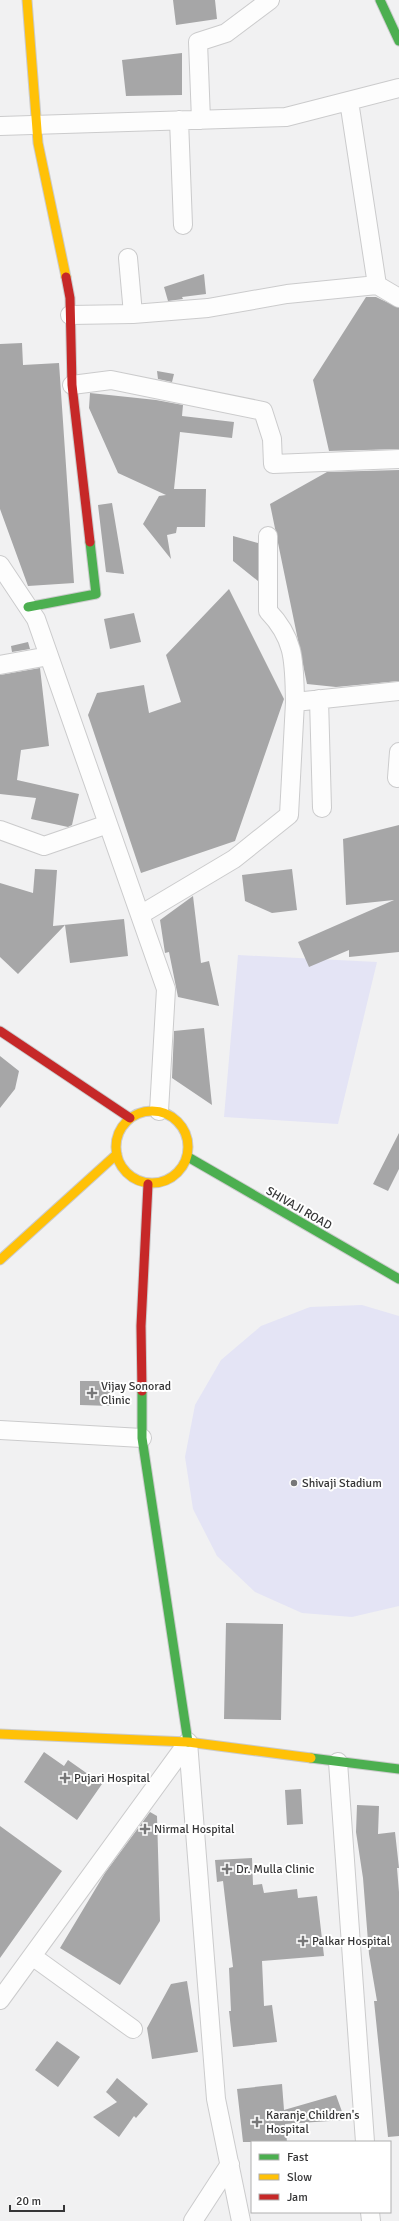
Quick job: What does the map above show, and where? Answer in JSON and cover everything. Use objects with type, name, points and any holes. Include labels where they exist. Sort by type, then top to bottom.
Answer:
[{"type":"main road","points":[[27,0],[38,143],[70,298],[72,385],[96,594],[28,607]]},
{"type":"main road","points":[[380,0],[399,41]]},
{"type":"main road","points":[[0,1031],[130,1118]]},
{"type":"main road","points":[[144,1111],[159,1111],[168,1114],[183,1128],[187,1137],[188,1157],[184,1166],[173,1177],[158,1183],[148,1184],[139,1181],[124,1171],[116,1154],[118,1134],[123,1125],[130,1118],[144,1111]]},
{"type":"main road","points":[[0,1260],[116,1154]]},
{"type":"main road","name":"SHIVAJI ROAD","points":[[188,1157],[399,1279]]},
{"type":"main road","points":[[148,1184],[141,1326],[142,1438],[188,1742]]},
{"type":"main road","points":[[0,1734],[188,1742],[399,1769]]},
{"type":"street","points":[[201,120],[198,42],[226,33],[270,0]]},
{"type":"street","points":[[0,126],[286,117],[399,88]]},
{"type":"street","points":[[349,101],[377,285]]},
{"type":"street","points":[[179,120],[182,225]]},
{"type":"street","points":[[128,258],[133,314]]},
{"type":"street","points":[[70,315],[133,314],[208,308],[287,294],[377,285],[399,298]]},
{"type":"street","points":[[72,385],[111,380],[262,411],[272,439],[274,464],[399,459]]},
{"type":"street","points":[[140,915],[234,859],[289,815],[295,702],[294,655],[279,622],[268,611],[268,536]]},
{"type":"street","points":[[0,565],[36,619],[166,989],[159,1111]]},
{"type":"street","points":[[0,665],[49,656]]},
{"type":"street","points":[[295,702],[399,691]]},
{"type":"street","points":[[319,699],[322,808]]},
{"type":"street","points":[[397,778],[399,752]]},
{"type":"street","points":[[0,830],[44,846],[108,824]]},
{"type":"street","points":[[0,1430],[142,1438]]},
{"type":"street","points":[[0,2000],[188,1742]]},
{"type":"street","points":[[188,1742],[216,2099],[241,2221]]},
{"type":"street","points":[[338,1762],[365,2141]]},
{"type":"street","points":[[32,1956],[133,2029]]},
{"type":"street","points":[[193,2221],[230,2164]]},
{"type":"shaded area","points":[[238,955],[377,962],[338,1124],[224,1117]]},
{"type":"shaded area","name":"Shivaji Stadium","points":[[362,1305],[399,1316],[399,1606],[352,1617],[302,1613],[255,1592],[217,1556],[193,1509],[185,1457],[195,1405],[221,1360],[261,1326],[310,1307]]},
{"type":"building","points":[[173,0],[215,0],[217,19],[176,25]]},
{"type":"building","points":[[182,53],[182,95],[126,96],[122,60]]},
{"type":"building","points":[[204,274],[206,294],[182,297],[183,299],[168,301],[164,287]]},
{"type":"building","points":[[366,297],[376,297],[399,308],[399,449],[329,451],[313,380]]},
{"type":"building","points":[[22,343],[23,365],[59,363],[74,583],[28,586],[0,509],[0,344]]},
{"type":"building","points":[[157,371],[174,374],[172,382],[158,379]]},
{"type":"building","points":[[90,393],[156,400],[183,405],[182,416],[234,422],[232,438],[180,432],[174,489],[206,489],[205,527],[177,527],[176,533],[167,535],[171,559],[143,524],[159,496],[166,495],[118,473],[89,408]]},
{"type":"building","points":[[399,470],[399,681],[336,687],[307,684],[270,504],[327,472]]},
{"type":"building","points":[[112,503],[124,574],[106,572],[98,505]]},
{"type":"building","points":[[233,536],[258,543],[258,581],[233,561]]},
{"type":"building","points":[[229,589],[284,699],[235,841],[141,873],[88,715],[97,693],[144,685],[149,713],[181,702],[166,655]]},
{"type":"building","points":[[134,613],[141,642],[110,649],[104,619]]},
{"type":"building","points":[[28,642],[30,649],[12,652],[11,646]]},
{"type":"building","points":[[40,668],[49,746],[21,750],[17,780],[79,794],[72,825],[68,827],[31,819],[36,798],[0,794],[0,675]]},
{"type":"building","points":[[399,825],[399,952],[349,957],[349,950],[309,967],[298,942],[394,900],[346,905],[343,839]]},
{"type":"building","points":[[35,869],[57,870],[53,926],[124,919],[128,956],[70,963],[65,925],[18,974],[0,957],[0,883],[33,893]]},
{"type":"building","points":[[292,869],[297,910],[272,913],[245,901],[242,875]]},
{"type":"building","points":[[193,896],[201,963],[209,961],[219,1006],[178,997],[169,952],[165,953],[160,920]]},
{"type":"building","points":[[204,1028],[212,1105],[172,1078],[174,1031]]},
{"type":"building","points":[[0,1056],[19,1071],[15,1089],[0,1108]]},
{"type":"building","points":[[399,1133],[399,1169],[388,1191],[373,1184]]},
{"type":"building","points":[[80,1381],[112,1381],[111,1406],[80,1405]]},
{"type":"building","points":[[226,1623],[283,1624],[281,1720],[224,1719]]},
{"type":"building","points":[[44,1752],[64,1766],[68,1760],[102,1784],[77,1820],[24,1782]]},
{"type":"building","points":[[301,1789],[303,1824],[287,1825],[285,1790]]},
{"type":"building","points":[[357,1805],[379,1806],[378,1834],[395,1832],[399,1868],[397,1868],[399,1892],[399,2136],[388,2137],[374,2001],[377,2001],[369,1954],[363,1878],[356,1832]]},
{"type":"building","points":[[150,1812],[157,1816],[160,1921],[120,1985],[60,1948],[105,1873]]},
{"type":"building","points":[[0,1826],[62,1871],[0,1958]]},
{"type":"building","points":[[252,1858],[253,1885],[262,1884],[264,1893],[297,1889],[298,1898],[317,1896],[324,1956],[262,1961],[264,2006],[272,2005],[277,2042],[233,2047],[229,2011],[231,2011],[229,1968],[233,1967],[223,1881],[217,1882],[215,1860]]},
{"type":"building","points":[[187,1981],[198,2052],[152,2059],[147,2028],[171,1984]]},
{"type":"building","points":[[57,2041],[80,2057],[58,2087],[35,2070]]},
{"type":"building","points":[[117,2078],[148,2104],[136,2118],[134,2116],[119,2137],[93,2117],[117,2102],[106,2092]]},
{"type":"building","points":[[282,2084],[284,2110],[336,2095],[345,2120],[285,2124],[287,2141],[243,2142],[237,2089]]},
{"type":"traffic: fast","points":[[380,0],[399,41]]},
{"type":"traffic: fast","points":[[28,607],[96,594],[90,542]]},
{"type":"traffic: fast","points":[[188,1157],[399,1279]]},
{"type":"traffic: fast","points":[[142,1391],[142,1438],[188,1742]]},
{"type":"traffic: fast","points":[[311,1758],[399,1769]]},
{"type":"traffic: slow","points":[[27,0],[38,143],[66,277]]},
{"type":"traffic: slow","points":[[145,1111],[159,1111],[166,1113],[178,1121],[186,1133],[188,1147],[186,1161],[178,1173],[166,1181],[159,1183],[145,1183],[138,1181],[126,1173],[118,1161],[116,1154],[116,1140],[118,1133],[126,1121],[138,1113],[145,1111]]},
{"type":"traffic: slow","points":[[0,1260],[117,1154]]},
{"type":"traffic: slow","points":[[0,1734],[188,1742],[311,1758]]},
{"type":"traffic: jam","points":[[66,277],[70,298],[72,385],[90,542]]},
{"type":"traffic: jam","points":[[0,1031],[130,1118]]},
{"type":"traffic: jam","points":[[142,1391],[141,1326],[148,1184]]},
{"type":"place","name":"Vijay Sonorad Clinic","points":[[92,1393]]},
{"type":"place","name":"Shivaji Stadium","points":[[294,1483]]},
{"type":"place","name":"Pujari Hospital","points":[[65,1778]]},
{"type":"place","name":"Nirmal Hospital","points":[[145,1829]]},
{"type":"place","name":"Dr. Mulla Clinic","points":[[227,1869]]},
{"type":"place","name":"Palkar Hospital","points":[[303,1941]]},
{"type":"place","name":"Karanje Children's Hospital","points":[[257,2122]]}]
